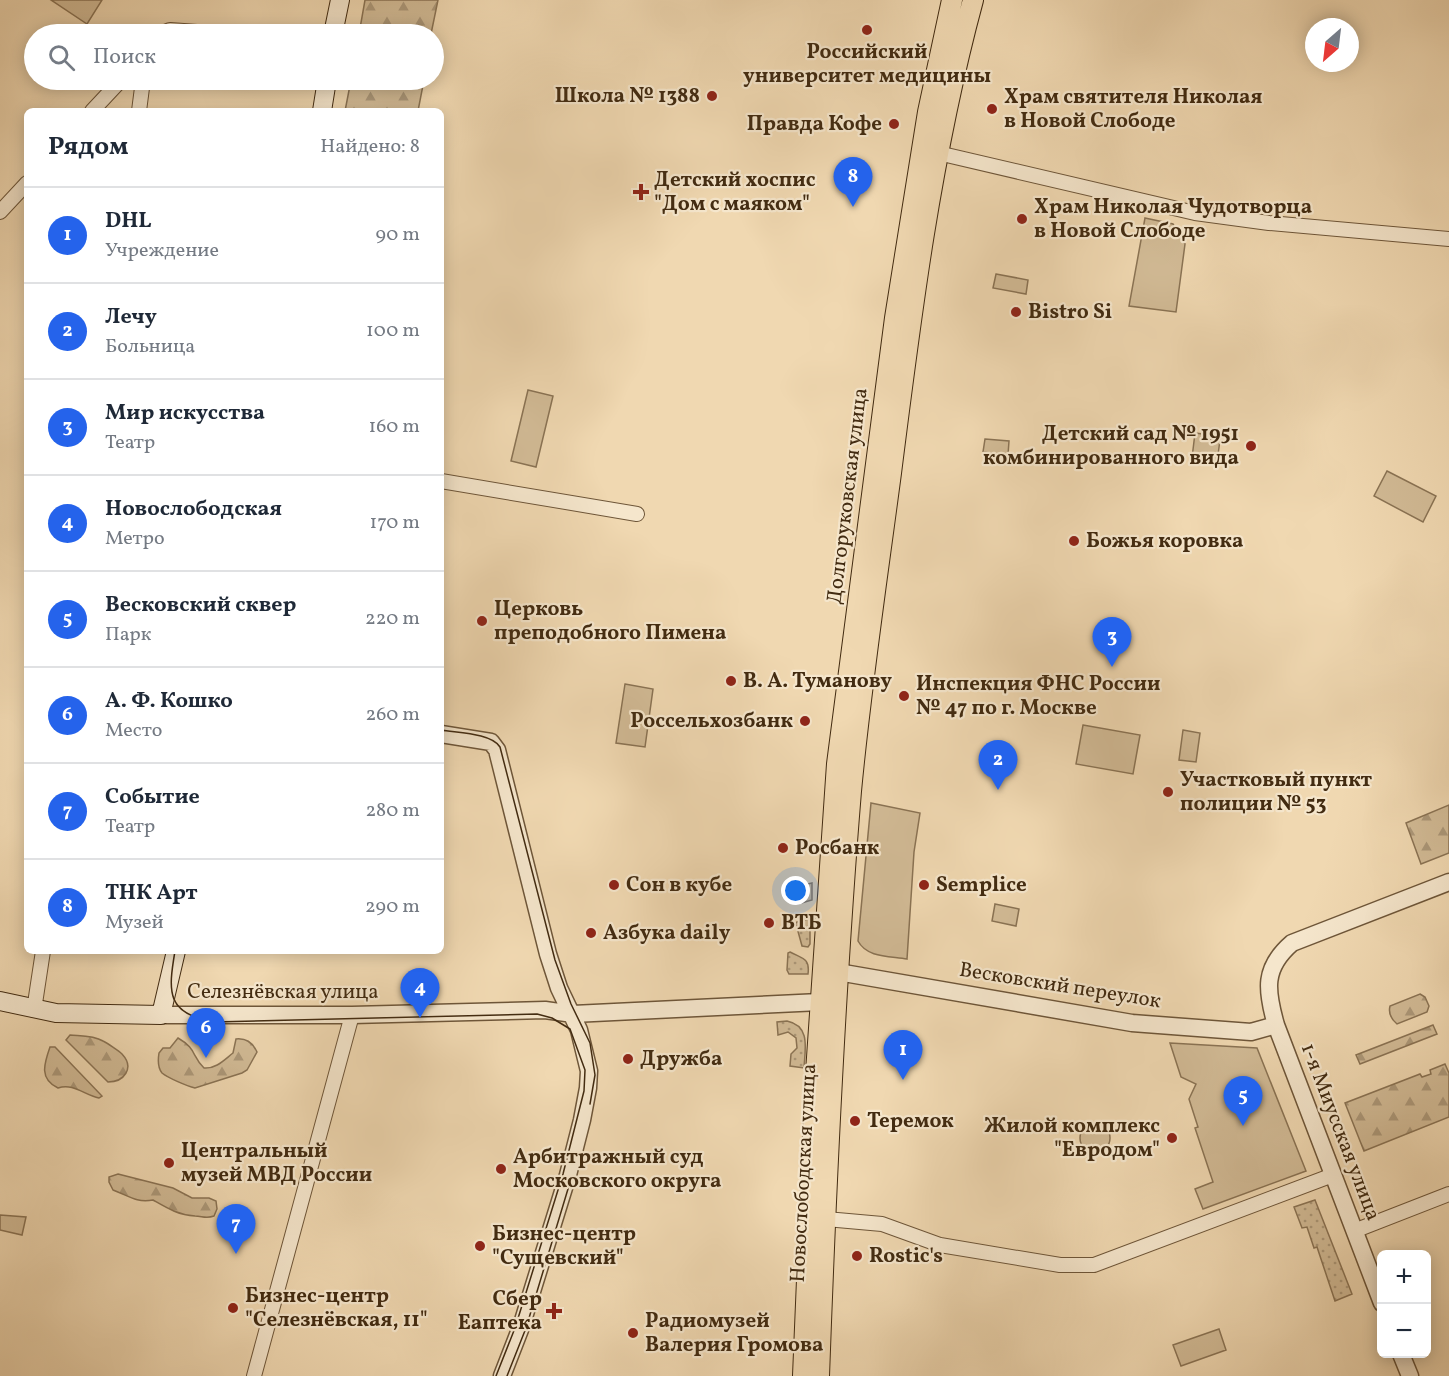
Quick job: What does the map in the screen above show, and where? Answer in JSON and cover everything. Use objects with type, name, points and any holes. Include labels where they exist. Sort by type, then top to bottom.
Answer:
[{"type":"main road","points":[[335,24],[340,0]]},
{"type":"main road","name":"Долгоруковская улица","points":[[820,1002],[837,764],[876,455],[928,112],[952,0]]},
{"type":"main road","name":"Долгоруковская улица","points":[[838,972],[852,788],[870,626],[905,364],[944,115],[973,0]]},
{"type":"main road","points":[[322,108],[325,90]]},
{"type":"main road","points":[[161,1015],[175,954]]},
{"type":"main road","name":"Новослободская улица","points":[[819,1376],[838,972]]},
{"type":"main road","name":"Селезнёвская улица","points":[[0,1001],[34,1010],[85,1015],[161,1015]]},
{"type":"main road","name":"Новослободская улица","points":[[803,1376],[820,1002]]},
{"type":"street","points":[[95,108],[112,90]]},
{"type":"street","points":[[139,108],[142,90]]},
{"type":"street","points":[[938,153],[1195,213],[1269,223],[1449,239]]},
{"type":"street","points":[[0,212],[24,186]]},
{"type":"street","points":[[444,482],[637,514]]},
{"type":"street","points":[[444,734],[491,742],[496,747],[548,954],[560,988],[573,1014],[589,1071],[582,1120],[558,1207],[521,1327],[502,1376]]},
{"type":"street","name":"1-я Миусская улица","points":[[1377,1290],[1276,1025],[1269,999],[1269,974],[1282,951],[1292,943],[1449,882]]},
{"type":"street","points":[[34,1010],[43,954]]},
{"type":"street","name":"Весковский переулок","points":[[838,972],[1132,1023],[1251,1032],[1276,1025]]},
{"type":"street","name":"Селезнёвская улица","points":[[161,1015],[545,1010],[573,1014],[820,1002]]},
{"type":"street","points":[[254,1376],[352,1014]]},
{"type":"street","points":[[826,1219],[882,1224],[940,1245],[1060,1265],[1094,1265],[1333,1175]]},
{"type":"street","points":[[1354,1231],[1449,1194]]},
{"type":"street","points":[[1403,1358],[1410,1376]]},
{"type":"green space","points":[[51,0],[102,0],[87,24]]},
{"type":"green space","points":[[365,0],[438,0],[433,24],[361,24]]},
{"type":"green space","points":[[349,90],[422,90],[419,108],[346,108]]},
{"type":"green space","points":[[1145,218],[1173,224],[1185,244],[1176,312],[1129,306]]},
{"type":"green space","points":[[996,274],[1028,280],[1026,294],[993,288]]},
{"type":"green space","points":[[528,390],[553,396],[536,467],[511,461]]},
{"type":"green space","points":[[1195,433],[1210,435],[1210,439],[1220,440],[1217,462],[1192,458]]},
{"type":"green space","points":[[985,439],[1009,441],[1008,455],[983,452]]},
{"type":"green space","points":[[1387,471],[1436,496],[1423,522],[1374,496]]},
{"type":"green space","points":[[625,684],[653,689],[645,747],[616,743]]},
{"type":"green space","points":[[1083,725],[1140,735],[1133,774],[1076,764]]},
{"type":"green space","points":[[1183,730],[1200,733],[1196,762],[1179,760]]},
{"type":"green space","points":[[871,803],[920,813],[914,852],[907,959],[867,951],[858,941]]},
{"type":"green space","points":[[1449,805],[1449,853],[1421,864],[1406,823]]},
{"type":"green space","points":[[812,883],[812,900],[798,904],[799,886]]},
{"type":"green space","points":[[995,904],[1019,909],[1016,926],[992,921]]},
{"type":"green space","points":[[810,919],[810,944],[808,947],[802,946],[796,924]]},
{"type":"green space","points":[[788,953],[807,962],[808,974],[789,974],[787,970]]},
{"type":"green space","points":[[1420,994],[1425,997],[1429,1006],[1427,1012],[1397,1024],[1389,1011],[1390,1006]]},
{"type":"green space","points":[[787,1021],[795,1024],[803,1033],[805,1039],[804,1068],[790,1066],[791,1054],[797,1048],[796,1038],[788,1032],[778,1035],[777,1022]]},
{"type":"green space","points":[[1433,1025],[1437,1034],[1360,1064],[1356,1055]]},
{"type":"green space","points":[[70,1035],[95,1038],[113,1047],[126,1059],[128,1069],[126,1073],[119,1080],[108,1082],[66,1040]]},
{"type":"green space","points":[[178,1038],[191,1049],[204,1068],[216,1066],[233,1053],[236,1039],[249,1042],[257,1052],[247,1070],[242,1073],[195,1088],[169,1077],[160,1069],[159,1053],[163,1048],[170,1048]]},
{"type":"green space","points":[[1170,1043],[1257,1048],[1306,1171],[1203,1209],[1195,1189],[1213,1182],[1195,1128],[1198,1127],[1189,1099],[1196,1084],[1181,1077]]},
{"type":"green space","points":[[50,1047],[55,1047],[102,1096],[94,1097],[74,1088],[58,1088],[52,1084],[45,1070]]},
{"type":"green space","points":[[1445,1064],[1449,1073],[1449,1117],[1364,1151],[1345,1103],[1420,1074],[1422,1077],[1431,1074],[1430,1070]]},
{"type":"green space","points":[[1095,1123],[1106,1127],[1110,1138],[1106,1149],[1095,1153],[1084,1149],[1080,1138],[1084,1127]]},
{"type":"green space","points":[[118,1174],[173,1188],[192,1198],[209,1198],[216,1201],[217,1209],[211,1217],[189,1215],[173,1211],[153,1200],[142,1201],[133,1198],[113,1190],[109,1177]]},
{"type":"green space","points":[[1315,1200],[1352,1294],[1335,1301],[1317,1247],[1314,1248],[1307,1227],[1302,1228],[1294,1207]]},
{"type":"green space","points":[[0,1215],[26,1217],[22,1235],[0,1230]]},
{"type":"green space","points":[[1219,1329],[1226,1350],[1181,1366],[1173,1345]]},
{"type":"tram line","points":[[444,730],[482,736],[496,742],[500,747],[555,960],[571,1004],[590,1043],[595,1075],[590,1104]]},
{"type":"tram line","points":[[175,954],[171,978],[174,999],[187,1013],[214,1022],[537,1014],[552,1018],[570,1029],[585,1070],[584,1091],[563,1174],[515,1328],[496,1376]]},
{"type":"tram line","points":[[507,1376],[526,1328],[571,1179]]},
{"type":"place","name":"Российский университет медицины","points":[[867,30]]},
{"type":"place","name":"Школа № 1388","points":[[712,96]]},
{"type":"place","name":"Храм святителя Николая в Новой Слободе","points":[[992,109]]},
{"type":"place","name":"Правда Кофе","points":[[894,124]]},
{"type":"place","name":"Детский хоспис \"Дом с маяком\"","points":[[641,192]]},
{"type":"place","name":"ТНК Арт","points":[[853,207]]},
{"type":"place","name":"Храм Николая Чудотворца в Новой Слободе","points":[[1022,219]]},
{"type":"place","name":"Bistro Si","points":[[1016,312]]},
{"type":"place","name":"Детский сад № 1951 комбинированного вида","points":[[1251,446]]},
{"type":"place","name":"Божья коровка","points":[[1074,541]]},
{"type":"place","name":"Церковь преподобного Пимена","points":[[482,621]]},
{"type":"place","name":"Мир искусства","points":[[1112,667]]},
{"type":"place","name":"В. А. Туманову","points":[[731,681]]},
{"type":"place","name":"Инспекция ФНС России № 47 по г. Москве","points":[[904,696]]},
{"type":"place","name":"Россельхозбанк","points":[[805,721]]},
{"type":"place","name":"Лечу","points":[[998,790]]},
{"type":"place","name":"Участковый пункт полиции № 53","points":[[1168,792]]},
{"type":"place","name":"Росбанк","points":[[783,848]]},
{"type":"place","name":"Сон в кубе","points":[[614,885]]},
{"type":"place","name":"Semplice","points":[[924,885]]},
{"type":"place","name":"ВТБ","points":[[769,923]]},
{"type":"place","name":"Азбука daily","points":[[591,933]]},
{"type":"place","name":"Новослободская","points":[[420,1018]]},
{"type":"place","name":"А. Ф. Кошко","points":[[206,1058]]},
{"type":"place","name":"Дружба","points":[[628,1059]]},
{"type":"place","name":"DHL","points":[[903,1080]]},
{"type":"place","name":"Теремок","points":[[855,1121]]},
{"type":"place","name":"Весковский сквер","points":[[1243,1126]]},
{"type":"place","name":"Жилой комплекс \"Евродом\"","points":[[1172,1138]]},
{"type":"place","name":"Центральный музей МВД России","points":[[169,1163]]},
{"type":"place","name":"Арбитражный суд Московского округа","points":[[501,1169]]},
{"type":"place","name":"Бизнес-центр \"Сущевский\"","points":[[480,1246]]},
{"type":"place","name":"Событие","points":[[236,1254]]},
{"type":"place","name":"Rostic's","points":[[857,1256]]},
{"type":"place","name":"Бизнес-центр \"Селезнёвская, 11\"","points":[[233,1308]]},
{"type":"place","name":"Сбер Еаптека","points":[[554,1311]]},
{"type":"place","name":"Радиомузей Валерия Громова","points":[[633,1333]]}]
